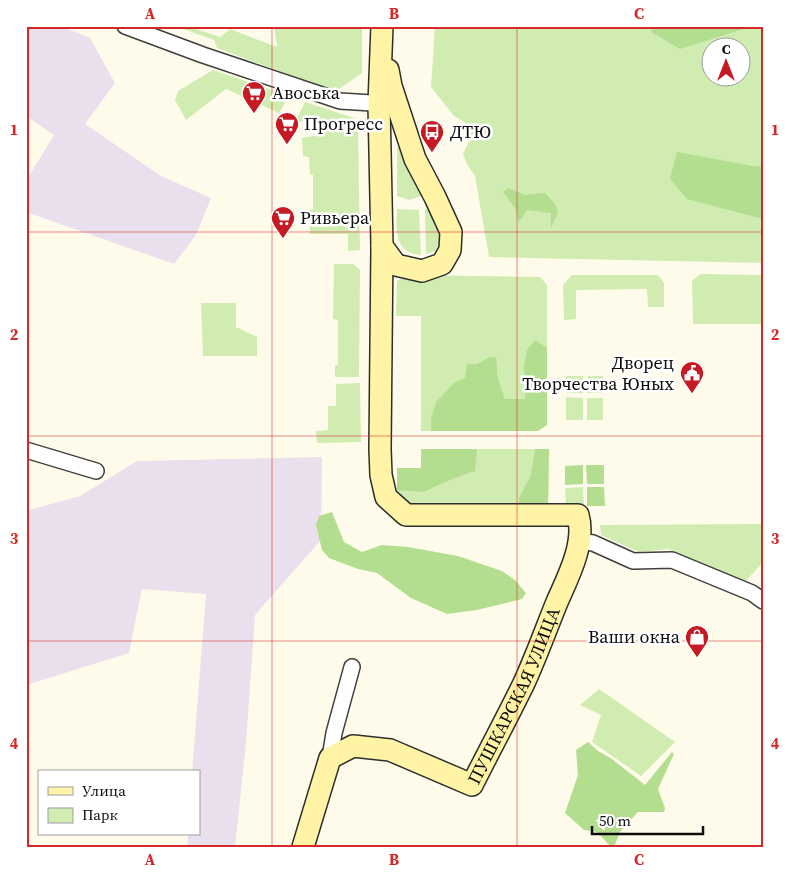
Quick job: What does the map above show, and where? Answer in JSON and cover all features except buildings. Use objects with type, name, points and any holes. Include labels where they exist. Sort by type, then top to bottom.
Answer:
[{"type":"street","points":[[125,26],[203,55],[340,101],[388,104]]},
{"type":"street","points":[[382,27],[388,104],[382,246],[396,265],[422,271],[442,264],[450,250],[451,232],[388,104]]},
{"type":"street","name":"ПУШКАРСКАЯ УЛИЦА","points":[[330,758],[353,746],[390,750],[472,785],[524,682],[544,636],[572,566],[581,525],[578,515],[406,516],[386,497],[381,475],[382,246]]},
{"type":"street","points":[[26,450],[96,471]]},
{"type":"street","points":[[579,541],[593,543],[633,561],[672,560],[752,594],[763,601]]},
{"type":"street","points":[[303,847],[330,758],[334,733],[352,667]]},
{"type":"shaded area","points":[[26,26],[61,26],[90,38],[115,83],[85,124],[161,176],[211,198],[196,235],[174,264],[26,212],[26,181],[54,135],[26,116]]},
{"type":"shaded area","points":[[322,457],[321,540],[255,615],[246,743],[235,847],[187,847],[188,836],[200,836],[200,770],[192,770],[206,594],[142,589],[129,653],[26,685],[26,511],[80,496],[137,461]]},
{"type":"green space","points":[[175,26],[187,26],[220,37],[230,29],[277,47],[274,26],[362,26],[362,73],[335,92],[217,48],[214,40]]},
{"type":"green space","points":[[435,26],[763,26],[763,263],[489,257],[475,176],[463,154],[473,127],[454,116],[431,87]]},
{"type":"green space","points":[[653,26],[753,26],[715,38],[702,38],[702,42],[680,49],[651,32]]},
{"type":"green space","points":[[213,70],[289,96],[279,113],[226,89],[186,120],[175,100],[178,91]]},
{"type":"green space","points":[[305,102],[354,118],[358,124],[360,250],[348,251],[348,234],[310,234],[309,210],[313,209],[313,175],[310,174],[309,157],[303,156],[302,138],[319,135],[316,116],[300,122],[296,121]]},
{"type":"green space","points":[[400,147],[422,196],[409,200],[397,196],[397,148]]},
{"type":"green space","points":[[677,152],[763,167],[763,219],[687,199],[670,179]]},
{"type":"green space","points":[[508,188],[525,195],[545,193],[555,204],[558,212],[551,228],[551,213],[527,210],[519,222],[515,208],[503,192]]},
{"type":"green space","points":[[397,209],[419,210],[421,255],[406,250],[401,245],[397,232]]},
{"type":"green space","points":[[425,209],[431,209],[439,224],[442,238],[435,251],[426,254]]},
{"type":"green space","points":[[334,264],[353,264],[360,270],[359,377],[335,377],[335,365],[338,365],[338,320],[333,319]]},
{"type":"green space","points":[[700,274],[763,275],[763,324],[693,324],[692,281]]},
{"type":"green space","points":[[409,275],[540,277],[547,285],[547,425],[538,431],[421,431],[421,316],[396,316],[397,281]]},
{"type":"green space","points":[[572,275],[658,275],[664,283],[664,307],[648,307],[647,289],[576,290],[576,319],[564,320],[563,285]]},
{"type":"green space","points":[[201,303],[236,303],[236,327],[257,337],[257,356],[203,356]]},
{"type":"green space","points":[[535,340],[547,348],[547,425],[538,431],[431,431],[431,419],[436,402],[454,383],[465,378],[467,364],[477,364],[490,357],[496,357],[498,379],[505,399],[525,399],[524,365],[527,350]]},
{"type":"green space","points":[[566,376],[583,376],[583,393],[566,393]]},
{"type":"green space","points":[[588,376],[603,376],[603,393],[587,393]]},
{"type":"green space","points":[[360,383],[361,442],[317,443],[316,431],[328,430],[328,406],[336,406],[336,384]]},
{"type":"green space","points":[[566,397],[583,398],[583,420],[566,420]]},
{"type":"green space","points":[[587,398],[603,398],[603,420],[587,420]]},
{"type":"green space","points":[[421,449],[549,449],[548,508],[414,509],[397,490],[397,468],[421,468]]},
{"type":"green space","points":[[421,449],[477,449],[475,471],[423,492],[397,490],[397,468],[421,468]]},
{"type":"green space","points":[[535,449],[549,449],[548,508],[519,508],[519,498],[531,475]]},
{"type":"green space","points":[[583,465],[583,484],[565,485],[565,466]]},
{"type":"green space","points":[[586,465],[604,465],[604,484],[587,484]]},
{"type":"green space","points":[[583,487],[584,506],[566,507],[565,488]]},
{"type":"green space","points":[[587,487],[604,487],[605,506],[587,506]]},
{"type":"green space","points":[[332,512],[344,542],[362,552],[382,545],[408,547],[458,556],[502,571],[515,580],[526,593],[522,599],[477,610],[447,614],[411,598],[377,573],[358,569],[329,558],[322,550],[316,525],[319,516]]},
{"type":"green space","points":[[763,524],[763,562],[744,583],[669,549],[639,552],[601,535],[600,525]]},
{"type":"green space","points":[[599,689],[675,742],[641,776],[592,742],[601,715],[580,705]]},
{"type":"green space","points":[[588,742],[645,785],[672,752],[674,754],[658,789],[665,808],[664,812],[638,812],[620,832],[614,847],[611,847],[597,832],[584,830],[565,813],[578,775],[576,750]]},
{"type":"place","name":"Авоська","points":[[254,114]]},
{"type":"place","name":"Прогресс","points":[[287,145]]},
{"type":"place","name":"ДТЮ","points":[[432,153]]},
{"type":"place","name":"Ривьера","points":[[283,239]]},
{"type":"place","name":"Дворец Творчества Юных","points":[[692,394]]},
{"type":"place","name":"Ваши окна","points":[[697,658]]}]
